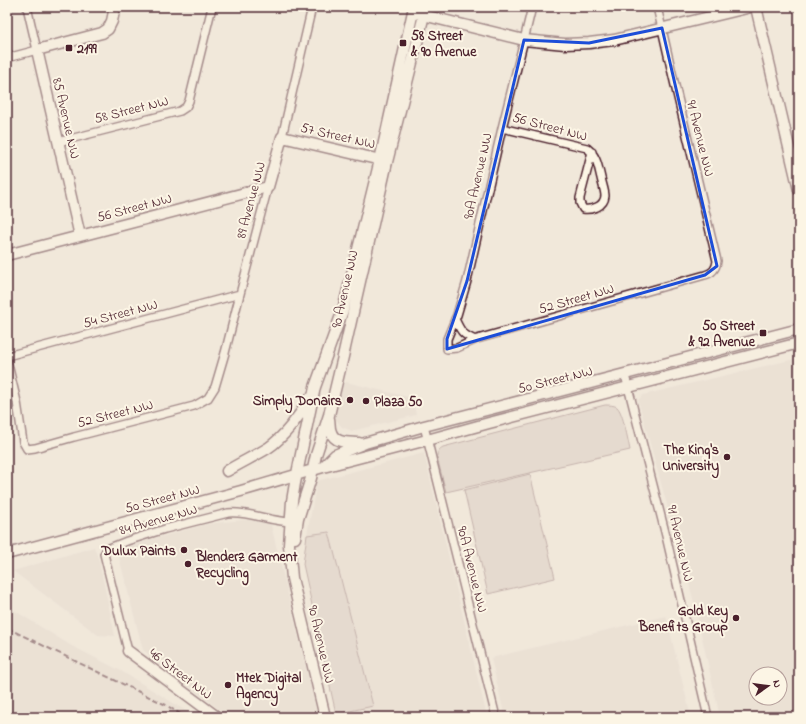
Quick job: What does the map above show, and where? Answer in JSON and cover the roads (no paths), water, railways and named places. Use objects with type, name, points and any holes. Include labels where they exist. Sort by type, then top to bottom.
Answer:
[{"type":"main road","points":[[37,50],[102,33],[108,29],[115,7]]},
{"type":"main road","points":[[413,10],[425,11],[524,40],[565,44],[614,40],[751,7]]},
{"type":"main road","points":[[756,7],[799,190]]},
{"type":"main road","name":"90 Avenue NW","points":[[294,522],[313,470],[316,455],[329,415],[342,361],[384,161],[413,10]]},
{"type":"main road","name":"90 Avenue NW","points":[[325,717],[292,578],[294,522],[292,501],[296,475],[314,392],[343,310],[425,11]]},
{"type":"main road","name":"85 Avenue NW","points":[[37,50],[80,236]]},
{"type":"main road","name":"57 Street NW","points":[[282,137],[384,161]]},
{"type":"main road","name":"89 Avenue NW","points":[[268,187],[282,137]]},
{"type":"main road","name":"56 Street NW","points":[[7,255],[268,187]]},
{"type":"main road","name":"50 Street NW","points":[[323,467],[335,455],[365,443],[424,426],[799,329]]},
{"type":"main road","name":"50 Street NW","points":[[7,554],[258,487],[323,467],[799,343]]},
{"type":"main road","points":[[786,346],[799,347]]},
{"type":"main road","points":[[227,471],[268,447],[280,437],[305,407],[314,392]]},
{"type":"main road","points":[[329,415],[331,432],[334,438],[345,442],[365,443]]},
{"type":"main road","name":"46 Street NW","points":[[128,651],[217,717]]},
{"type":"street","name":"85 Avenue NW","points":[[27,7],[37,50]]},
{"type":"street","name":"58 Street NW","points":[[58,142],[180,111],[186,107],[189,101],[212,7]]},
{"type":"street","name":"89 Avenue NW","points":[[282,137],[312,7]]},
{"type":"street","name":"90A Avenue NW","points":[[447,349],[447,339],[467,281],[502,128],[532,7]]},
{"type":"street","name":"91 Avenue NW","points":[[657,7],[717,261],[717,266],[712,273]]},
{"type":"street","points":[[7,58],[37,50]]},
{"type":"street","name":"56 Street NW","points":[[502,128],[587,148],[592,152],[598,165],[605,196],[602,204],[597,208],[588,210],[582,208],[580,198],[592,152]]},
{"type":"street","name":"89 Avenue NW","points":[[208,398],[215,387],[225,353],[268,187]]},
{"type":"street","name":"52 Street NW","points":[[447,349],[457,348],[475,340],[712,273]]},
{"type":"street","name":"54 Street NW","points":[[7,356],[240,294]]},
{"type":"street","points":[[455,319],[459,328],[466,336],[475,340]]},
{"type":"street","name":"52 Street NW","points":[[7,360],[17,402],[22,442],[27,449],[194,406],[208,398]]},
{"type":"street","name":"91 Avenue NW","points":[[625,375],[666,536],[708,717]]},
{"type":"street","name":"90A Avenue NW","points":[[424,426],[496,717]]},
{"type":"street","name":"84 Avenue NW","points":[[128,651],[104,554],[107,549],[165,529],[228,513],[236,512],[273,520],[294,522]]},
{"type":"railway","points":[[7,628],[166,705],[185,717]]},
{"type":"place","name":"58 Street & 90 Avenue","points":[[403,43]]},
{"type":"place","name":"2199","points":[[69,48]]},
{"type":"place","name":"50 Street & 92 Avenue","points":[[763,333]]},
{"type":"place","name":"Simply Donairs","points":[[350,400]]},
{"type":"place","name":"Plaza 50","points":[[366,401]]},
{"type":"place","name":"The King's University","points":[[727,457]]},
{"type":"place","name":"Dulux Paints","points":[[184,550]]},
{"type":"place","name":"Blenderz Garment Recycling","points":[[188,564]]},
{"type":"place","name":"Gold Key Benefits Group","points":[[736,618]]},
{"type":"place","name":"Mtek Digital Agency","points":[[228,685]]}]
